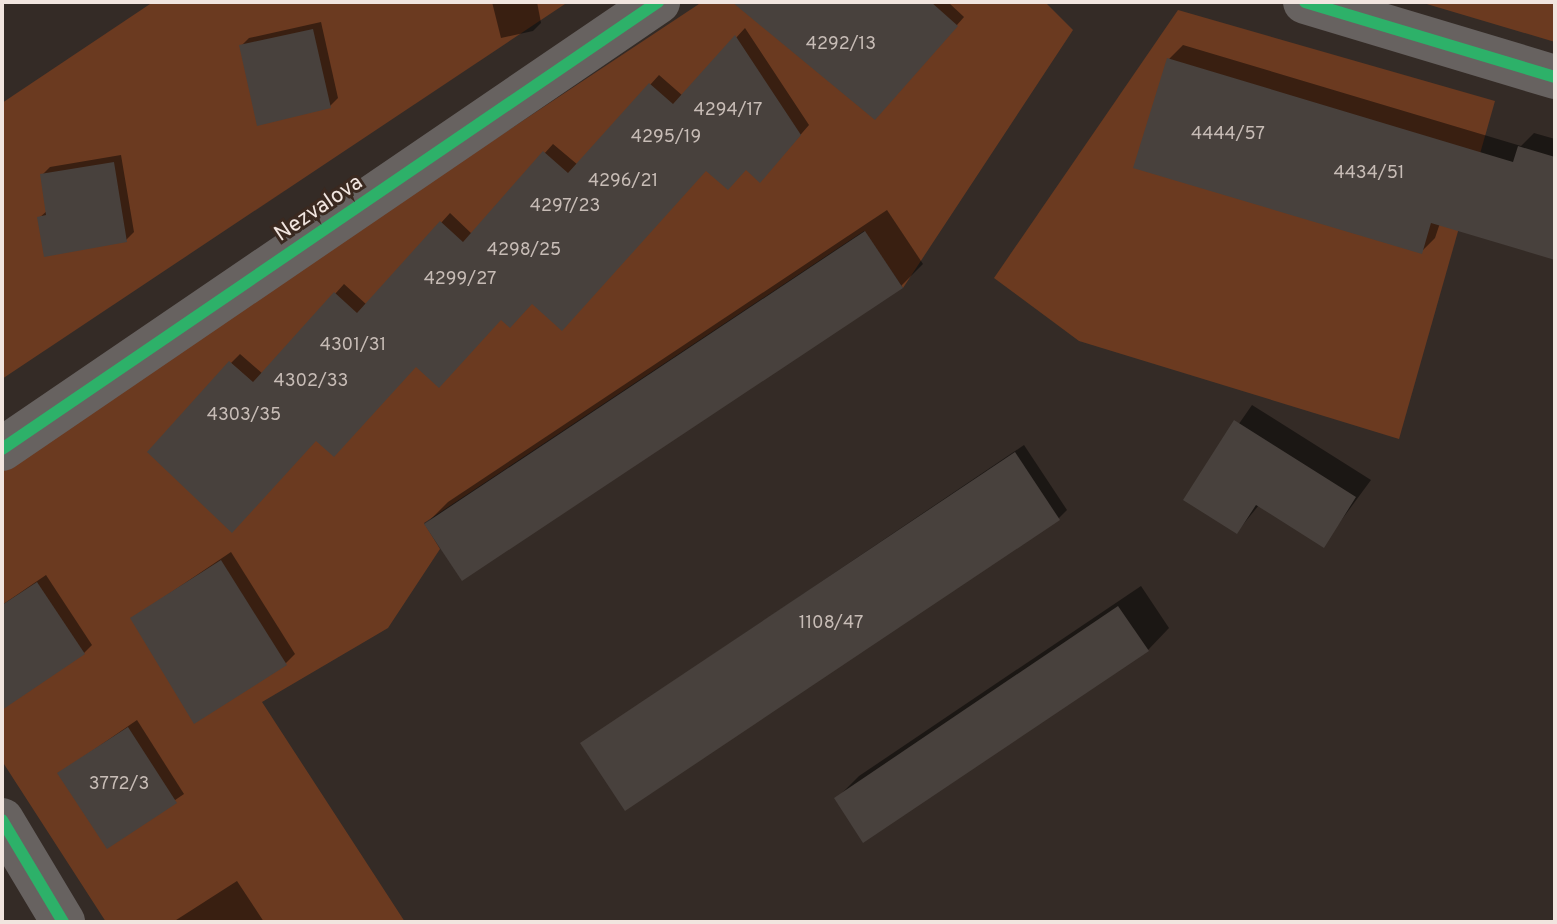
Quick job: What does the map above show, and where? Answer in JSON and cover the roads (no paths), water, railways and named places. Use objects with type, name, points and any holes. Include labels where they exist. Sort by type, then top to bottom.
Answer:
[{"type":"street","name":"Nezvalova","points":[[2,449],[658,2]]},
{"type":"street","points":[[1305,2],[1555,77]]},
{"type":"street","points":[[2,820],[63,922]]}]
